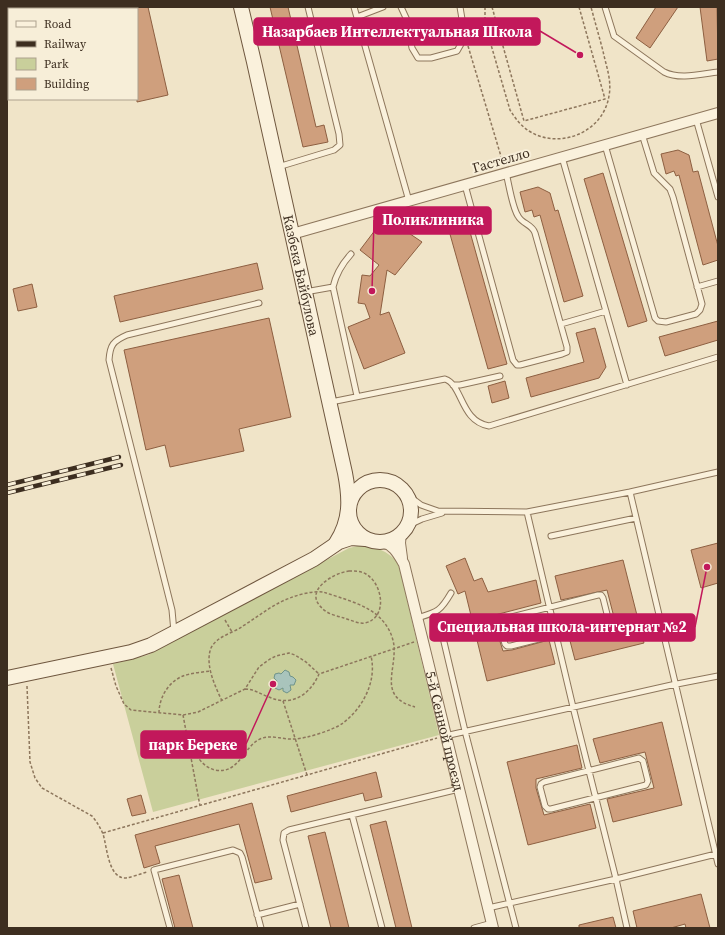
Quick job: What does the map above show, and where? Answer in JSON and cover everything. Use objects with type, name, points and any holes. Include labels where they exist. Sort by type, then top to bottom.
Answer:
[{"type":"street","name":"Казбека Байбулова","points":[[241,7],[344,469],[349,506],[344,529],[336,543]]},
{"type":"street","name":"Гастелло","points":[[292,234],[718,113]]},
{"type":"street","points":[[344,469],[356,479],[389,482],[401,490],[407,498],[410,507],[410,517],[404,530],[400,546],[404,564]]},
{"type":"street","points":[[365,539],[357,533],[352,525],[349,516],[349,506],[352,497],[358,489],[375,481]]},
{"type":"street","points":[[7,678],[131,652],[151,645],[314,559],[336,543],[348,538],[382,542],[393,539],[404,530]]},
{"type":"street","name":"5-й Сенной проезд","points":[[382,542],[394,549],[404,564],[493,926]]},
{"type":"lane","points":[[277,167],[334,150],[340,145],[337,126],[308,7]]},
{"type":"lane","points":[[354,7],[409,201]]},
{"type":"lane","points":[[357,17],[383,7]]},
{"type":"lane","points":[[401,7],[407,20],[412,48],[418,58],[431,58],[457,51],[465,37],[460,7]]},
{"type":"lane","points":[[605,7],[614,36],[664,72],[681,76],[718,72]]},
{"type":"lane","points":[[696,119],[718,197]]},
{"type":"lane","points":[[605,145],[655,318],[658,321],[666,322],[699,312],[702,304],[672,193],[654,173],[642,134]]},
{"type":"lane","points":[[562,157],[627,385]]},
{"type":"lane","points":[[465,185],[515,363],[517,365],[523,365],[565,353],[567,352],[567,347],[534,230],[517,216],[506,173]]},
{"type":"lane","points":[[351,254],[342,265],[336,276],[333,287],[357,396]]},
{"type":"lane","points":[[697,287],[718,281]]},
{"type":"lane","points":[[305,292],[333,287]]},
{"type":"lane","points":[[174,633],[172,610],[109,360],[110,350],[113,343],[119,338],[127,335],[259,303]]},
{"type":"lane","points":[[561,324],[606,311]]},
{"type":"lane","points":[[329,402],[445,378],[453,385],[470,414],[476,421],[483,425],[489,426],[718,357]]},
{"type":"lane","points":[[453,385],[460,386],[500,376]]},
{"type":"lane","points":[[401,490],[421,505],[434,510],[527,512],[630,492],[718,472]]},
{"type":"lane","points":[[630,492],[718,864]]},
{"type":"lane","points":[[404,530],[422,519],[447,511]]},
{"type":"lane","points":[[527,512],[573,707],[628,928]]},
{"type":"lane","points":[[551,536],[636,518]]},
{"type":"lane","points":[[417,618],[439,610],[444,605],[451,593]]},
{"type":"lane","points":[[600,595],[608,618],[605,623],[506,646],[500,625],[503,619],[549,607],[600,595]]},
{"type":"lane","points":[[440,625],[464,732],[516,928]]},
{"type":"lane","points":[[446,736],[676,684],[718,676]]},
{"type":"lane","points":[[640,758],[643,761],[648,781],[644,786],[596,798],[549,809],[545,806],[540,787],[541,784],[589,770],[640,758]]},
{"type":"lane","points":[[306,928],[283,840],[284,833],[289,830],[459,789]]},
{"type":"lane","points":[[352,815],[382,928]]},
{"type":"lane","points":[[170,928],[154,870],[229,850],[237,851],[242,857],[261,928]]},
{"type":"lane","points":[[488,908],[616,879],[716,854]]},
{"type":"lane","points":[[257,915],[300,904]]},
{"type":"lane","points":[[474,928],[493,926]]},
{"type":"path","points":[[485,7],[487,31],[510,110],[515,118],[528,130],[543,137],[560,139],[577,135],[592,127],[603,114],[609,98],[610,80],[591,7]]},
{"type":"path","points":[[492,7],[524,122],[605,99],[579,7]]},
{"type":"path","points":[[465,37],[506,173]]},
{"type":"path","points":[[348,571],[362,572],[372,579],[379,591],[381,604],[376,615],[366,623],[359,623],[328,612],[322,609],[318,604],[316,598],[317,592],[325,580],[336,574],[348,571]]},
{"type":"path","points":[[222,701],[214,684],[211,671],[209,657],[213,644],[278,603],[291,597],[323,592],[371,610],[381,618],[389,629],[394,648],[391,680],[392,687],[398,699],[403,703],[415,707]]},
{"type":"path","points":[[219,609],[232,632]]},
{"type":"path","points":[[108,657],[116,686],[124,704],[131,710],[183,715],[192,714],[245,689],[252,689],[270,698],[283,701],[302,696],[315,682],[319,674],[422,640]]},
{"type":"path","points":[[245,689],[259,667],[270,659],[282,654],[295,655],[306,662],[319,674]]},
{"type":"path","points":[[188,743],[203,765],[215,770],[222,770],[234,766],[239,762],[250,746],[260,739],[273,737],[295,739],[321,733],[342,724],[352,715],[364,700],[371,681],[373,668],[371,656]]},
{"type":"path","points":[[159,713],[159,704],[168,687],[184,676],[211,671]]},
{"type":"path","points":[[26,674],[30,762],[35,778],[42,788],[92,816],[98,823],[103,833],[112,868],[116,874],[120,877],[126,878],[154,870]]},
{"type":"path","points":[[283,701],[307,775]]},
{"type":"path","points":[[183,715],[200,806]]},
{"type":"path","points":[[103,833],[446,736]]},
{"type":"green space","points":[[362,545],[382,550],[398,562],[439,735],[153,812],[113,664],[148,655],[349,548]]},
{"type":"water","points":[[285,670],[289,672],[290,676],[296,680],[294,685],[290,685],[291,690],[287,693],[283,691],[283,688],[279,690],[275,688],[277,681],[274,678],[275,674],[281,674]]},
{"type":"building","points":[[148,7],[168,95],[137,102],[138,8]]},
{"type":"building","points":[[270,7],[288,7],[316,127],[324,125],[328,142],[303,147]]},
{"type":"building","points":[[656,7],[678,7],[650,48],[636,38]]},
{"type":"building","points":[[700,7],[717,7],[718,59],[707,61]]},
{"type":"building","points":[[678,150],[689,155],[693,172],[698,171],[718,246],[718,260],[703,265],[679,175],[676,176],[674,171],[666,174],[661,154]]},
{"type":"building","points":[[603,173],[647,321],[628,327],[584,179]]},
{"type":"building","points":[[538,187],[550,193],[555,211],[558,210],[583,296],[564,302],[540,215],[534,217],[532,210],[525,212],[520,192]]},
{"type":"building","points":[[465,214],[507,364],[488,369],[446,220]]},
{"type":"building","points":[[385,217],[422,242],[395,275],[387,270],[380,315],[389,312],[405,353],[364,369],[348,327],[370,318],[365,304],[358,303],[362,275],[370,276],[379,265],[360,250]]},
{"type":"building","points":[[257,263],[263,289],[120,322],[114,296]]},
{"type":"building","points":[[32,284],[37,307],[18,311],[13,289]]},
{"type":"building","points":[[269,318],[291,417],[239,429],[244,451],[170,467],[165,445],[146,450],[124,350]]},
{"type":"building","points":[[718,321],[718,340],[665,356],[659,337]]},
{"type":"building","points":[[595,328],[606,367],[599,378],[531,397],[526,378],[584,362],[576,333]]},
{"type":"building","points":[[505,381],[509,398],[492,403],[488,386]]},
{"type":"building","points":[[718,543],[718,583],[701,588],[691,550]]},
{"type":"building","points":[[465,558],[474,581],[482,578],[488,592],[536,580],[541,603],[495,615],[497,632],[503,651],[549,640],[555,664],[487,681],[465,591],[458,594],[446,566]]},
{"type":"building","points":[[623,560],[644,643],[575,660],[569,637],[616,625],[607,590],[561,600],[555,576]]},
{"type":"building","points":[[662,722],[682,805],[613,822],[607,799],[654,788],[645,752],[600,763],[593,739]]},
{"type":"building","points":[[577,745],[582,768],[536,779],[536,788],[544,815],[590,804],[596,828],[528,845],[507,762]]},
{"type":"building","points":[[376,772],[382,797],[365,801],[363,793],[291,812],[287,796]]},
{"type":"building","points":[[141,795],[146,813],[132,816],[127,799]]},
{"type":"building","points":[[252,803],[272,879],[255,883],[239,824],[155,846],[160,863],[144,868],[135,835]]},
{"type":"building","points":[[386,821],[412,928],[396,928],[370,825]]},
{"type":"building","points":[[325,832],[349,928],[331,928],[308,836]]},
{"type":"building","points":[[179,875],[193,928],[175,928],[162,879]]},
{"type":"building","points":[[701,894],[710,928],[686,928],[685,924],[671,928],[637,928],[633,911]]},
{"type":"building","points":[[613,917],[616,928],[579,928],[579,925]]},
{"type":"railway","points":[[7,485],[119,457]]},
{"type":"railway","points":[[7,493],[121,465]]},
{"type":"place","name":"Назарбаев Интеллектуальная Школа","points":[[580,55]]},
{"type":"place","name":"Поликлиника","points":[[372,291]]},
{"type":"place","name":"Специальная школа-интернат №2","points":[[707,567]]},
{"type":"place","name":"парк Береке","points":[[273,684]]}]
